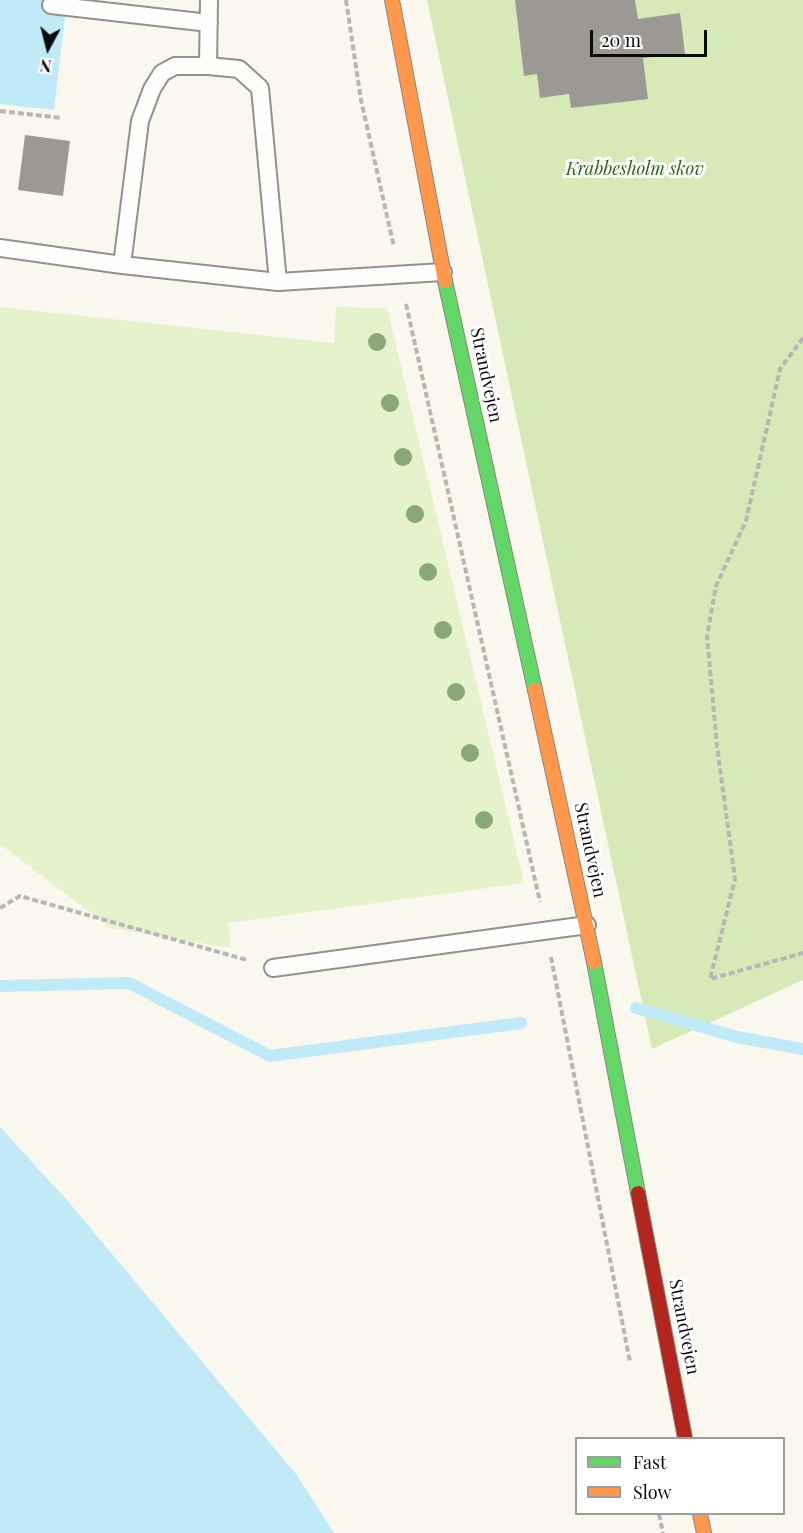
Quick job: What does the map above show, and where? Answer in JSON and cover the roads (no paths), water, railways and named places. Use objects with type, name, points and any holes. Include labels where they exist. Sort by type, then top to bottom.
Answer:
[{"type":"street","name":"Strandvejen","points":[[392,0],[443,272],[587,925],[685,1437]]},
{"type":"street","points":[[700,1515],[704,1533]]},
{"type":"lane","points":[[208,66],[209,0]]},
{"type":"lane","points":[[51,5],[209,23]]},
{"type":"lane","points":[[122,265],[140,122],[152,89],[162,73],[175,66],[239,69],[260,88],[278,282]]},
{"type":"lane","points":[[0,248],[122,265],[278,282],[443,272]]},
{"type":"lane","points":[[273,968],[587,925]]},
{"type":"water","points":[[0,0],[67,0],[54,110],[0,104]]},
{"type":"water","points":[[0,1127],[66,1199],[296,1474],[334,1533],[0,1533]]},
{"type":"waterway","points":[[0,986],[129,983],[270,1056],[521,1023]]},
{"type":"waterway","points":[[636,1008],[737,1037],[803,1049]]},
{"type":"park label","name":"Krabbesholm skov","points":[[635,169]]}]
